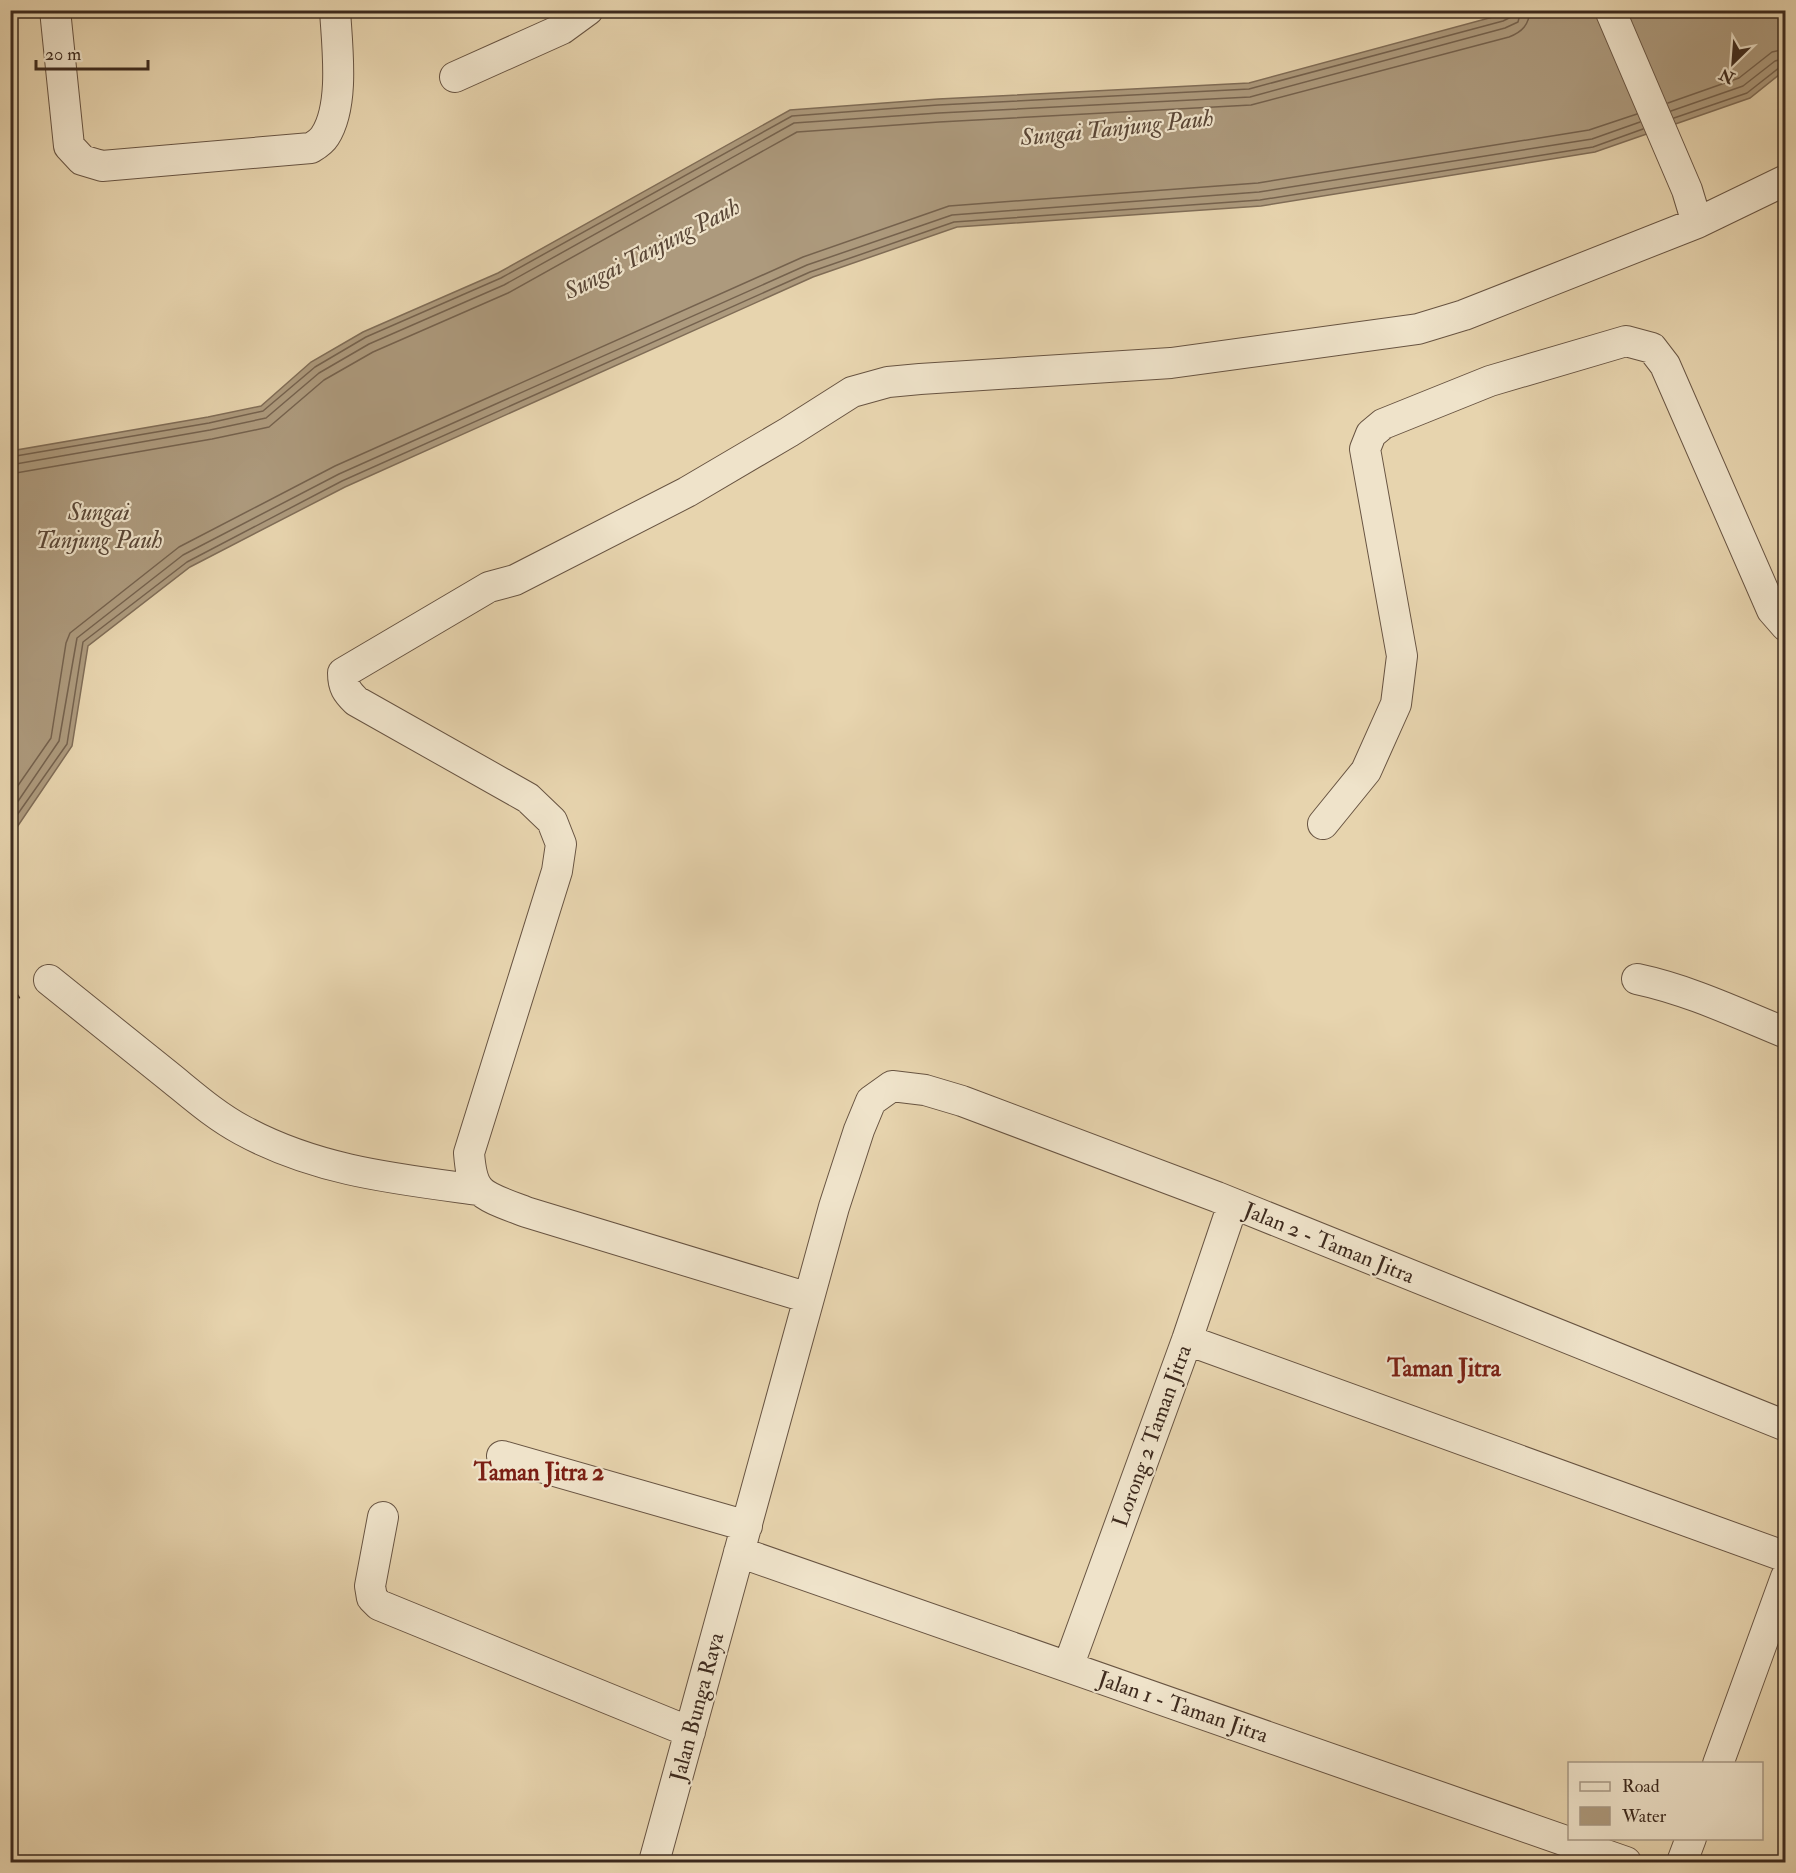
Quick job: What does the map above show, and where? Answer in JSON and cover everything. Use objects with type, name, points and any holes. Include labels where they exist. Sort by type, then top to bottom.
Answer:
[{"type":"street","points":[[55,10],[69,146],[82,160],[102,166],[311,148],[324,139],[332,124],[339,85],[335,10]]},
{"type":"street","points":[[455,77],[562,29],[588,10]]},
{"type":"street","points":[[1610,10],[1687,190],[1697,223]]},
{"type":"street","points":[[479,1190],[471,1172],[469,1153],[557,871],[561,844],[552,821],[528,798],[356,701],[347,693],[343,685],[343,673],[489,587],[515,580],[687,492],[852,392],[888,382],[920,379],[1171,363],[1418,329],[1464,315],[1697,223],[1785,180]]},
{"type":"street","points":[[1323,824],[1366,771],[1396,704],[1402,656],[1365,449],[1371,434],[1383,424],[1490,381],[1626,341],[1652,348],[1665,365],[1772,610],[1785,626]]},
{"type":"street","points":[[1637,979],[1663,984],[1692,994],[1785,1033]]},
{"type":"street","points":[[49,980],[196,1101],[242,1130],[276,1146],[330,1165],[371,1175],[479,1190],[526,1212],[809,1298]]},
{"type":"street","name":"Jalan 2 - Taman Jitra","points":[[871,1101],[892,1086],[925,1090],[962,1101],[1233,1204],[1785,1426]]},
{"type":"street","name":"Jalan Bunga Raya","points":[[654,1863],[834,1207],[871,1101]]},
{"type":"street","name":"Lorong 2 Taman Jitra","points":[[1068,1666],[1187,1340],[1233,1204]]},
{"type":"street","points":[[1187,1340],[1785,1557]]},
{"type":"street","name":"Jalan 1 - Taman Jitra","points":[[502,1456],[743,1539],[1068,1666],[1626,1863]]},
{"type":"street","points":[[383,1517],[370,1586],[372,1598],[379,1605],[690,1732]]},
{"type":"street","points":[[1719,1762],[1785,1576]]},
{"type":"street","points":[[1682,1863],[1691,1840]]},
{"type":"water","name":"Sungai Tanjung Pauh","points":[[1515,11],[1785,11],[1785,70],[1750,98],[1595,152],[1261,206],[957,227],[813,277],[345,487],[190,567],[88,646],[72,746],[11,836],[11,451],[261,406],[311,362],[363,332],[498,273],[790,110],[938,99],[1249,83]]},
{"type":"building","points":[[1786,289],[1786,301],[1780,295]]},
{"type":"district","name":"Taman Jitra","points":[[1444,1368]]},
{"type":"district","name":"Taman Jitra 2","points":[[539,1472]]}]
